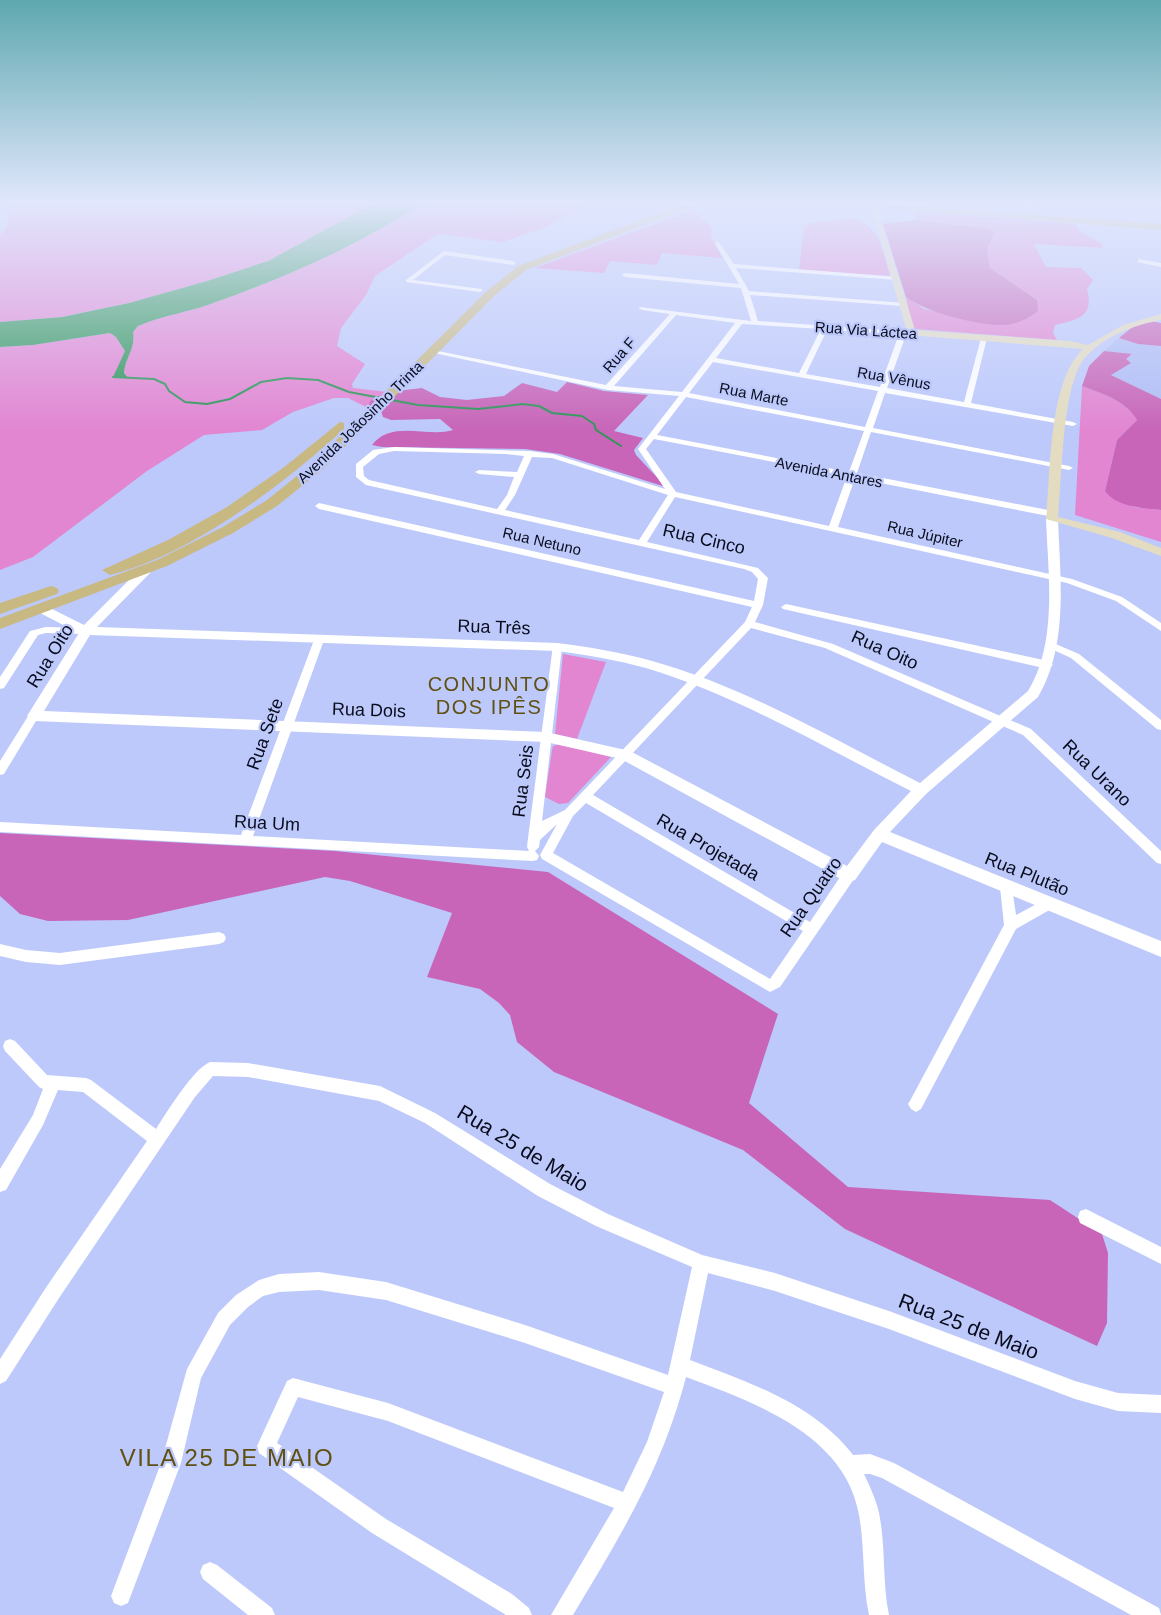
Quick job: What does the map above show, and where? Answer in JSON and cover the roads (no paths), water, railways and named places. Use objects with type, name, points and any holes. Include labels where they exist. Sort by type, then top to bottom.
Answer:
[{"type":"main road","name":"Avenida Joãosinho Trinta","points":[[0,624],[146,570],[228,530],[272,503],[318,466],[368,417],[414,360],[480,290],[494,278]]},
{"type":"main road","name":"Avenida Joãosinho Trinta","points":[[0,609],[114,569],[222,518],[287,474],[351,414],[414,360],[433,352],[490,294],[509,278]]},
{"type":"main road","points":[[896,278],[907,333]]},
{"type":"main road","points":[[1058,518],[1068,423],[1078,376],[1093,351],[1090,348],[1135,323],[1161,317]]},
{"type":"main road","name":"Rua Via Láctea","points":[[907,333],[1070,344],[1090,348]]},
{"type":"main road","name":"Avenida Antares","points":[[1058,518],[1119,530],[1161,546]]},
{"type":"main road","name":"Avenida Antares","points":[[1058,518],[1116,535],[1161,552]]},
{"type":"street","points":[[411,278],[408,281],[480,290]]},
{"type":"street","points":[[652,278],[745,290],[903,304]]},
{"type":"street","points":[[739,278],[755,322]]},
{"type":"street","name":"Rua Via Láctea","points":[[642,308],[740,321],[907,333]]},
{"type":"street","name":"Rua F","points":[[608,387],[674,313]]},
{"type":"street","points":[[642,543],[673,494],[642,452],[683,394],[740,321]]},
{"type":"street","points":[[802,375],[825,327]]},
{"type":"street","points":[[832,528],[907,333]]},
{"type":"street","points":[[967,405],[984,338]]},
{"type":"street","name":"Rua Marte","points":[[433,352],[608,387],[683,394],[1064,467]]},
{"type":"street","name":"Rua Vênus","points":[[711,359],[1068,423]]},
{"type":"street","name":"Avenida Antares","points":[[652,436],[1058,518]]},
{"type":"street","name":"Rua Júpiter","points":[[366,482],[360,477],[359,466],[369,457],[384,450],[529,453],[576,462],[673,494],[1054,578],[1106,593],[1131,606],[1161,628]]},
{"type":"street","points":[[500,511],[511,495],[529,453]]},
{"type":"street","points":[[479,472],[519,475]]},
{"type":"street","name":"Rua Cinco","points":[[366,482],[755,570],[763,578],[758,605],[749,624],[569,813],[537,850]]},
{"type":"street","name":"Rua Netuno","points":[[319,506],[758,605]]},
{"type":"street","name":"Rua Quatro","points":[[775,983],[879,834],[921,790],[1039,687],[1048,665],[1051,645],[1058,518]]},
{"type":"street","name":"Rua Oito","points":[[0,771],[86,631],[146,570]]},
{"type":"street","points":[[786,607],[1048,665]]},
{"type":"street","name":"Rua Três","points":[[42,609],[86,631],[557,647],[591,651],[697,679],[921,790]]},
{"type":"street","name":"Rua Oito","points":[[749,624],[829,645],[1002,721]]},
{"type":"street","points":[[0,685],[34,633],[46,630],[86,631]]},
{"type":"street","name":"Rua Sete","points":[[246,837],[319,640]]},
{"type":"street","points":[[1051,645],[1075,656],[1161,726]]},
{"type":"street","name":"Rua Seis","points":[[537,850],[546,737],[557,647]]},
{"type":"street","name":"Rua Dois","points":[[34,716],[546,737],[625,755],[849,875]]},
{"type":"street","name":"Rua Urano","points":[[1002,721],[1032,736],[1161,860]]},
{"type":"street","name":"Rua Projetada","points":[[585,796],[812,930]]},
{"type":"street","name":"Rua Cinco","points":[[537,850],[549,822],[569,813]]},
{"type":"street","name":"Rua Um","points":[[0,819],[246,837]]},
{"type":"street","name":"Rua Um","points":[[0,827],[537,850],[765,985],[775,983]]},
{"type":"street","name":"Rua Plutão","points":[[879,834],[1161,949]]},
{"type":"street","points":[[1006,887],[1011,925]]},
{"type":"street","points":[[916,1104],[1011,925],[1048,904]]},
{"type":"street","points":[[0,950],[40,958],[69,959],[219,938]]},
{"type":"street","points":[[10,1046],[44,1082],[53,1084],[71,1082],[86,1085],[158,1140]]},
{"type":"street","name":"Rua 25 de Maio","points":[[0,1375],[53,1292],[190,1092],[212,1068],[287,1076],[380,1094],[430,1118],[535,1184],[593,1215],[702,1263],[775,1282],[879,1317],[1075,1390],[1119,1402],[1161,1404]]},
{"type":"street","points":[[0,1184],[38,1120],[53,1084]]},
{"type":"street","points":[[1086,1217],[1161,1256]]},
{"type":"street","points":[[561,1615],[627,1503],[657,1442],[673,1386],[702,1263]]},
{"type":"street","points":[[121,1596],[171,1463],[193,1375],[224,1319],[242,1301],[260,1290],[279,1283],[319,1281],[386,1291],[525,1334],[673,1386]]},
{"type":"street","points":[[678,1365],[760,1397],[824,1436],[851,1465],[867,1503],[879,1615]]},
{"type":"street","points":[[522,1615],[505,1601],[379,1526],[266,1446],[293,1387],[388,1412],[627,1503]]},
{"type":"street","points":[[851,1465],[870,1464],[887,1470],[1152,1615]]},
{"type":"street","points":[[210,1572],[265,1615]]},
{"type":"waterway","points":[[113,377],[154,379],[165,384],[169,391],[185,402],[207,404],[230,399],[261,382],[287,378],[318,380],[349,392],[418,405],[478,409],[523,404],[539,406],[552,413],[582,416],[594,424],[596,430],[621,446]]},
{"type":"district","name":"CONJUNTO DOS IPÊS","points":[[489,696]]},
{"type":"district","name":"VILA 25 DE MAIO","points":[[227,1457]]}]
